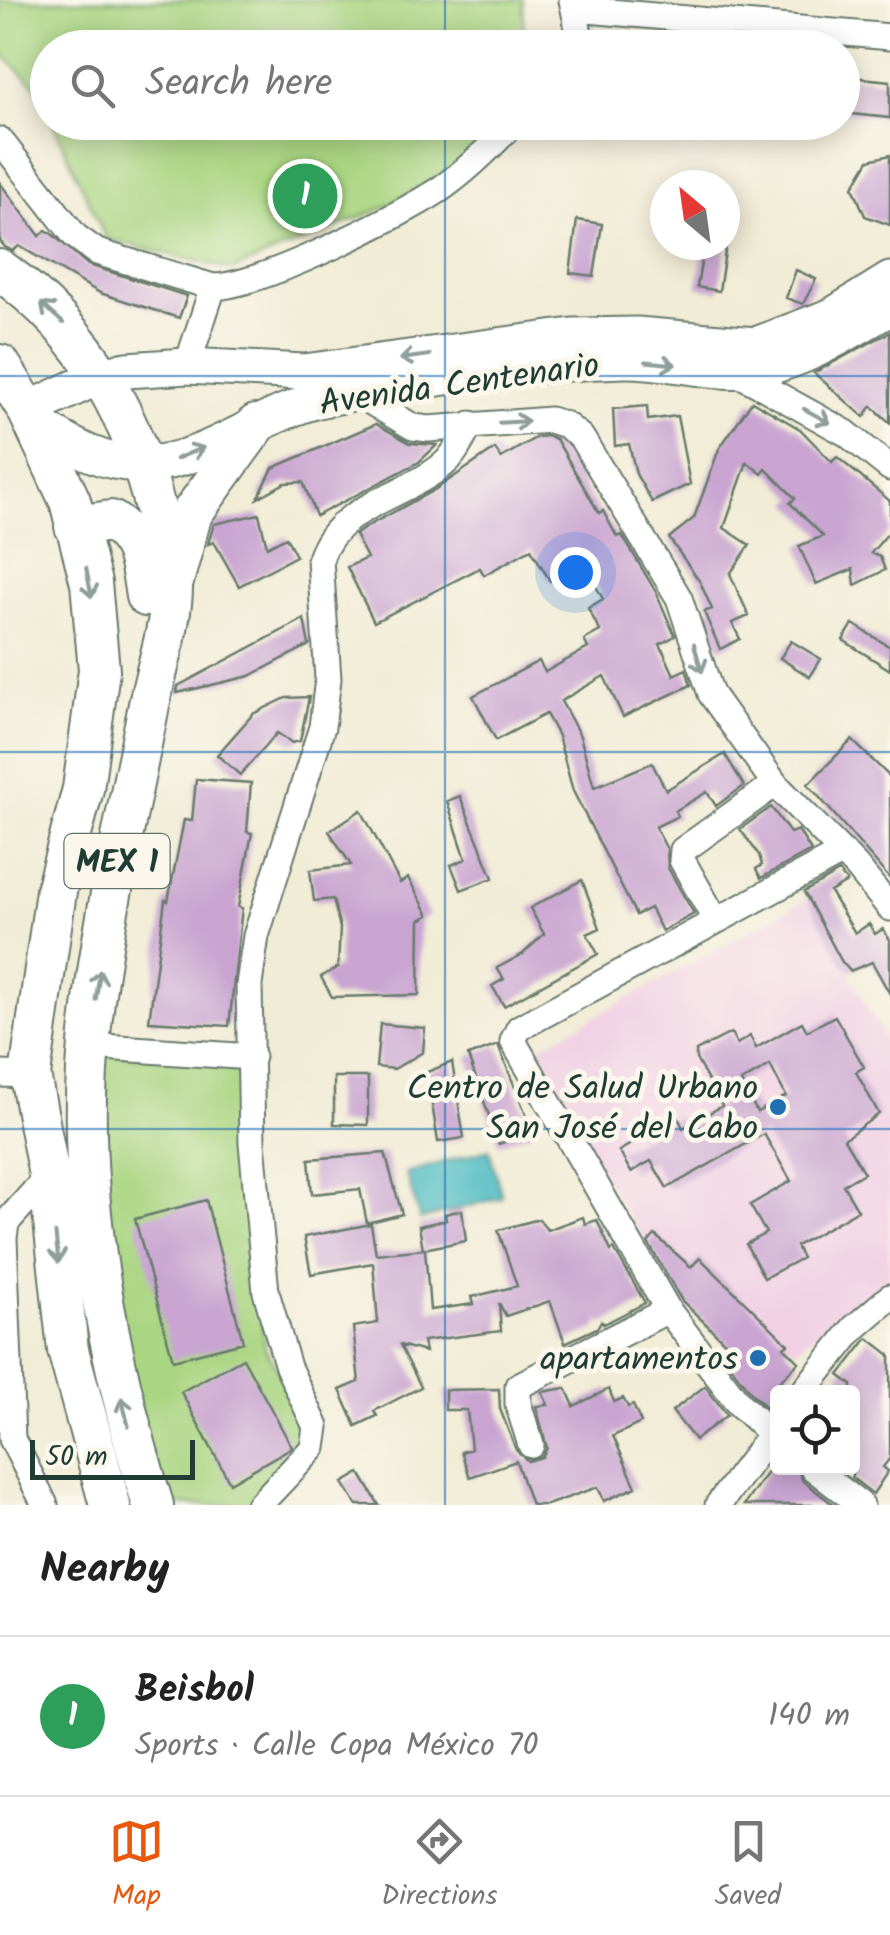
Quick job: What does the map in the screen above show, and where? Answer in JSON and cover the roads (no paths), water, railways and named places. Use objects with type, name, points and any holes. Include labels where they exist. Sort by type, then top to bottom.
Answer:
[{"type":"main road","name":"MEX 1","points":[[0,270],[61,320],[104,374],[146,464],[172,584],[115,870],[89,1046],[90,1168],[107,1332],[125,1415],[153,1505]]},
{"type":"main road","name":"Avenida Centenario","points":[[890,280],[832,316],[756,346],[637,335],[572,336],[304,372],[187,366],[104,374],[31,416],[78,450],[108,461],[146,464],[173,460],[318,400],[356,393],[574,362],[629,360],[738,372],[809,353],[890,308]]},
{"type":"main road","name":"MEX 1","points":[[0,364],[31,416],[70,501],[90,583],[99,670],[83,789],[15,1075],[49,1175],[68,1350],[105,1498]]},
{"type":"main road","points":[[172,584],[192,513],[256,425]]},
{"type":"main road","points":[[75,526],[111,521],[130,535],[140,555],[154,680]]},
{"type":"street","points":[[579,30],[574,5],[821,30]]},
{"type":"street","points":[[860,34],[890,37]]},
{"type":"street","points":[[0,140],[58,216],[97,252],[213,287],[238,286],[311,255],[438,190],[497,140]]},
{"type":"street","points":[[187,366],[213,287]]},
{"type":"street","points":[[738,372],[846,432],[890,468]]},
{"type":"street","points":[[356,393],[413,427],[550,420],[566,424],[581,437],[680,598],[712,694],[776,784],[843,852],[890,908]]},
{"type":"street","points":[[265,1503],[312,1448],[316,1427],[288,1367],[266,1292],[252,1143],[249,985],[256,936],[322,727],[328,679],[320,559],[325,543],[345,522],[441,467],[471,424]]},
{"type":"street","points":[[716,921],[682,860],[683,850],[776,784]]},
{"type":"street","points":[[770,1429],[739,1404],[668,1310],[516,1050],[514,1035],[519,1028],[843,852]]},
{"type":"street","points":[[89,1046],[252,1058]]},
{"type":"street","points":[[46,1505],[12,1439],[3,1362],[6,1223],[49,1175]]},
{"type":"street","points":[[809,1385],[854,1328],[890,1297]]},
{"type":"street","points":[[531,1446],[518,1404],[518,1386],[668,1310]]},
{"type":"street","points":[[718,1505],[770,1439]]},
{"type":"street","points":[[822,1475],[862,1505]]},
{"type":"water","points":[[489,1149],[502,1197],[420,1220],[406,1173]]},
{"type":"place","name":"Beisbol","points":[[305,196]]},
{"type":"place","name":"Centro de Salud Urbano San José del Cabo","points":[[778,1107]]},
{"type":"place","name":"apartamentos","points":[[758,1358]]}]
